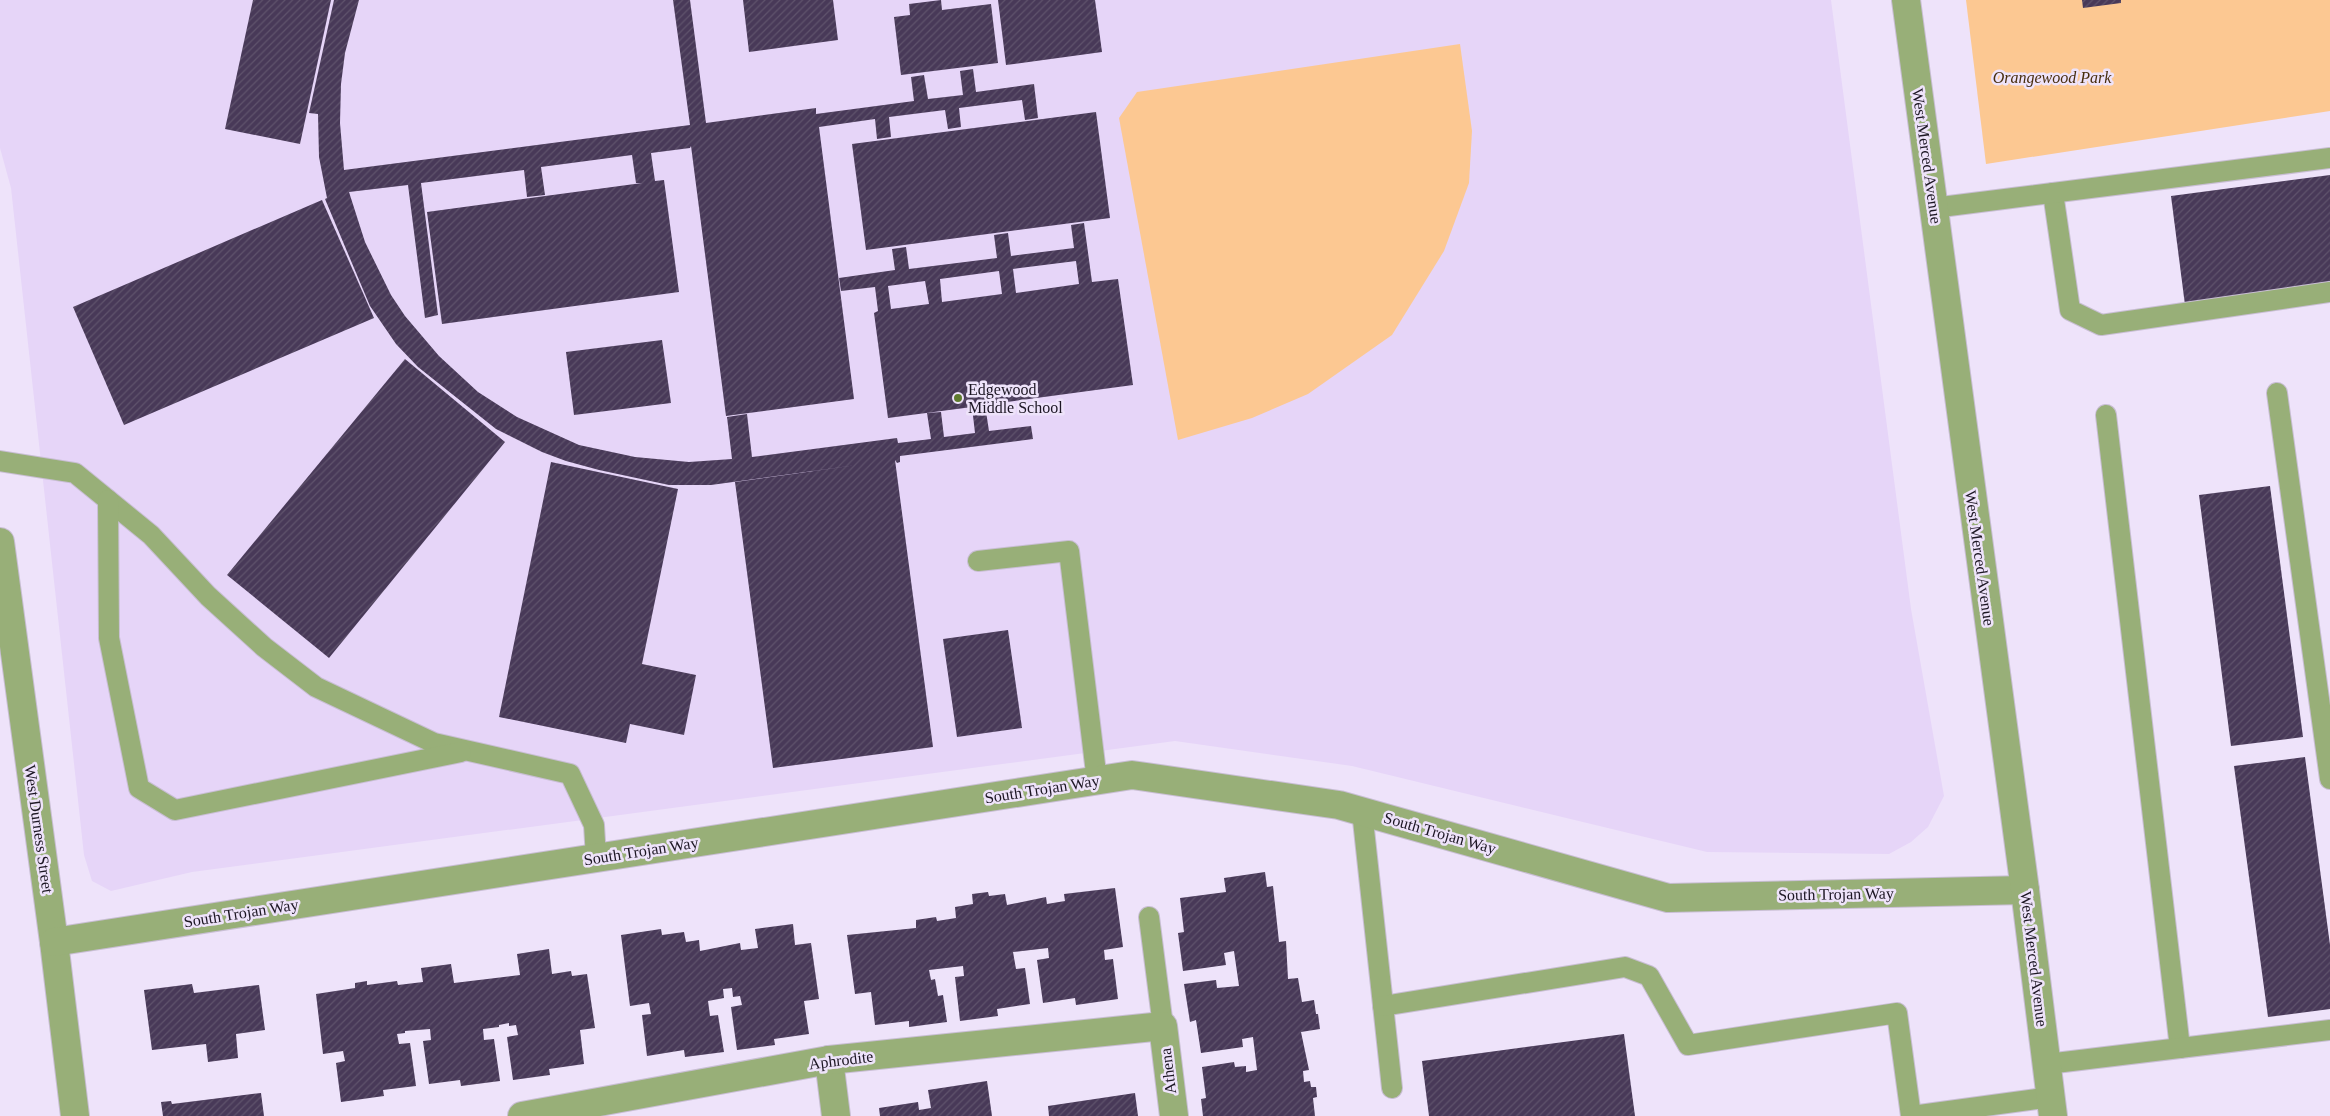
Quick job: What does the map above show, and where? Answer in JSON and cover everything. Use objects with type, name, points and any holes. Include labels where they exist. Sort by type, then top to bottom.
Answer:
[{"type":"street","name":"West Merced Avenue","points":[[1906,0],[2025,890],[2052,1107]]},
{"type":"street","name":"West Durness Street","points":[[0,542],[54,942],[75,1116]]},
{"type":"street","name":"South Trojan Way","points":[[54,942],[1132,776],[1339,805],[1668,898],[2025,890]]},
{"type":"street","name":"Aphrodite","points":[[522,1116],[829,1060],[1163,1026]]},
{"type":"street","name":"Athena","points":[[1163,1026],[1174,1116]]},
{"type":"street","points":[[829,1060],[836,1116]]},
{"type":"lane","points":[[1934,208],[2330,158]]},
{"type":"lane","points":[[2053,192],[2070,310],[2101,325],[2330,292]]},
{"type":"lane","points":[[2277,393],[2330,779]]},
{"type":"lane","points":[[2106,415],[2180,1048]]},
{"type":"lane","points":[[0,461],[75,473],[151,535],[208,596],[264,647],[316,687],[434,743],[570,774],[594,824],[596,858]]},
{"type":"lane","points":[[108,500],[109,638],[139,788],[175,810],[468,751]]},
{"type":"lane","points":[[978,561],[1069,551],[1097,781]]},
{"type":"lane","points":[[1362,811],[1392,1088]]},
{"type":"lane","points":[[1149,917],[1163,1026]]},
{"type":"lane","points":[[1383,1006],[1625,967],[1649,976],[1688,1046],[1897,1013],[1912,1116],[2052,1107]]},
{"type":"lane","points":[[2047,1064],[2330,1030]]},
{"type":"shaded area","name":"Edgewood Middle School","points":[[0,0],[1831,0],[1911,609],[1944,796],[1928,827],[1911,842],[1889,854],[1707,852],[1352,766],[1175,741],[192,872],[111,891],[92,881],[84,855],[11,188],[0,148]]},
{"type":"green space","name":"Orangewood Park","points":[[1966,0],[2330,0],[2330,111],[1986,164]]},
{"type":"green space","points":[[1460,44],[1472,131],[1469,183],[1444,251],[1392,335],[1308,394],[1252,418],[1178,440],[1119,118],[1137,92]]},
{"type":"building","points":[[253,0],[331,0],[300,144],[225,129]]},
{"type":"building","points":[[334,0],[359,0],[345,53],[341,84],[340,123],[344,170],[690,125],[673,0],[690,0],[706,123],[816,108],[816,114],[914,101],[911,77],[924,75],[928,99],[963,95],[960,71],[973,69],[976,92],[1034,84],[1038,118],[1025,120],[1022,100],[959,108],[961,127],[948,129],[945,110],[889,117],[891,137],[877,139],[875,119],[819,127],[854,399],[726,416],[691,146],[690,148],[651,153],[655,181],[664,180],[679,292],[442,324],[427,212],[642,183],[636,183],[632,155],[541,167],[545,195],[527,197],[524,170],[421,183],[438,315],[425,318],[408,185],[349,192],[365,242],[391,295],[405,316],[439,356],[478,392],[517,417],[579,445],[635,457],[689,462],[732,459],[727,417],[747,414],[752,457],[897,438],[898,443],[931,439],[927,413],[941,412],[944,437],[975,433],[972,407],[888,418],[874,313],[878,311],[875,287],[841,291],[839,278],[895,270],[892,249],[906,247],[909,269],[997,258],[994,235],[1008,233],[1011,256],[1074,248],[1071,225],[1084,223],[1092,282],[1118,279],[1133,385],[985,405],[989,431],[1031,426],[1033,439],[900,456],[900,462],[897,463],[895,460],[933,747],[773,768],[735,482],[864,464],[711,485],[669,485],[566,461],[542,452],[496,429],[418,367],[396,344],[370,306],[325,199],[327,198],[319,157],[318,114],[309,113]],"holes":[[[1076,261],[1079,284],[1016,293],[1013,269]],[[999,271],[1002,294],[942,302],[940,279]],[[925,281],[929,304],[891,309],[888,286]]]},
{"type":"building","points":[[743,0],[833,0],[838,40],[749,52]]},
{"type":"building","points":[[941,0],[942,10],[991,4],[998,63],[901,75],[894,17],[910,15],[909,4]]},
{"type":"building","points":[[998,0],[1095,0],[1102,52],[1006,65]]},
{"type":"building","points":[[2082,0],[2121,0],[2121,3],[2083,8]]},
{"type":"building","points":[[1096,112],[1110,218],[866,250],[852,144]]},
{"type":"building","points":[[2330,175],[2330,286],[2185,305],[2171,196]]},
{"type":"building","points":[[322,200],[374,318],[124,425],[73,307]]},
{"type":"building","points":[[662,340],[671,403],[574,415],[566,352]]},
{"type":"building","points":[[405,359],[505,442],[329,658],[227,575]]},
{"type":"building","points":[[551,462],[678,489],[642,664],[696,675],[684,735],[630,724],[626,743],[499,717]]},
{"type":"building","points":[[2270,486],[2303,737],[2231,746],[2199,495]]},
{"type":"building","points":[[1008,630],[1022,728],[957,737],[943,639]]},
{"type":"building","points":[[2305,757],[2330,945],[2330,1009],[2268,1017],[2234,766]]},
{"type":"building","points":[[1265,872],[1267,887],[1273,886],[1279,942],[1286,941],[1288,979],[1298,978],[1302,1002],[1314,1000],[1316,1014],[1318,1014],[1320,1029],[1301,1032],[1309,1070],[1303,1071],[1304,1082],[1310,1081],[1311,1087],[1316,1087],[1317,1097],[1313,1098],[1315,1116],[1203,1116],[1201,1099],[1206,1098],[1202,1067],[1234,1062],[1235,1067],[1246,1066],[1246,1072],[1257,1070],[1253,1037],[1242,1039],[1243,1047],[1201,1053],[1196,1020],[1190,1022],[1184,984],[1216,980],[1217,988],[1239,986],[1234,951],[1224,953],[1226,965],[1183,971],[1178,933],[1184,932],[1180,898],[1226,892],[1224,878]]},
{"type":"building","points":[[1115,888],[1123,947],[1104,950],[1105,960],[1113,959],[1118,999],[1076,1005],[1075,998],[1043,1003],[1037,960],[1049,958],[1048,948],[1013,952],[1016,969],[1025,968],[1030,1004],[997,1009],[998,1016],[960,1021],[955,977],[964,976],[963,966],[929,970],[931,980],[935,979],[938,996],[943,995],[947,1022],[909,1027],[909,1021],[875,1025],[871,992],[855,994],[847,935],[916,928],[916,920],[936,917],[937,921],[956,918],[955,907],[973,904],[972,894],[988,892],[989,896],[1005,894],[1007,905],[1046,897],[1047,904],[1065,901],[1064,894]]},
{"type":"building","points":[[793,924],[795,945],[811,943],[819,999],[804,1001],[809,1034],[774,1039],[775,1045],[737,1050],[731,1007],[742,1005],[740,996],[733,997],[732,988],[723,989],[724,998],[708,1001],[710,1016],[718,1015],[724,1052],[685,1057],[684,1050],[647,1056],[642,1015],[651,1014],[649,1003],[630,1006],[621,935],[661,929],[662,935],[684,932],[686,942],[699,940],[700,951],[740,943],[741,950],[758,948],[755,929]]},
{"type":"building","points":[[549,949],[552,974],[571,971],[572,976],[587,974],[595,1028],[580,1030],[584,1064],[549,1069],[550,1075],[513,1080],[507,1037],[518,1035],[516,1025],[509,1026],[509,1023],[499,1025],[499,1027],[483,1029],[484,1040],[494,1039],[500,1081],[461,1086],[460,1080],[429,1084],[423,1041],[431,1040],[430,1029],[405,1031],[405,1033],[397,1034],[399,1044],[410,1043],[416,1086],[383,1090],[384,1096],[341,1102],[336,1063],[345,1061],[343,1051],[323,1054],[316,994],[355,988],[355,983],[367,981],[367,985],[397,981],[398,985],[423,982],[421,968],[451,964],[454,983],[520,975],[517,954]]},
{"type":"building","points":[[192,984],[194,993],[259,985],[265,1030],[236,1034],[238,1058],[208,1062],[206,1044],[152,1050],[144,990]]},
{"type":"building","points":[[1624,1034],[1635,1116],[1429,1116],[1422,1061]]},
{"type":"building","points":[[987,1081],[992,1116],[880,1116],[879,1108],[918,1102],[919,1110],[931,1108],[928,1090]]},
{"type":"building","points":[[261,1093],[264,1116],[163,1116],[161,1102],[171,1101],[172,1104]]},
{"type":"building","points":[[1135,1093],[1138,1116],[1049,1116],[1048,1106]]},
{"type":"place","name":"Edgewood Middle School","points":[[958,398]]}]
